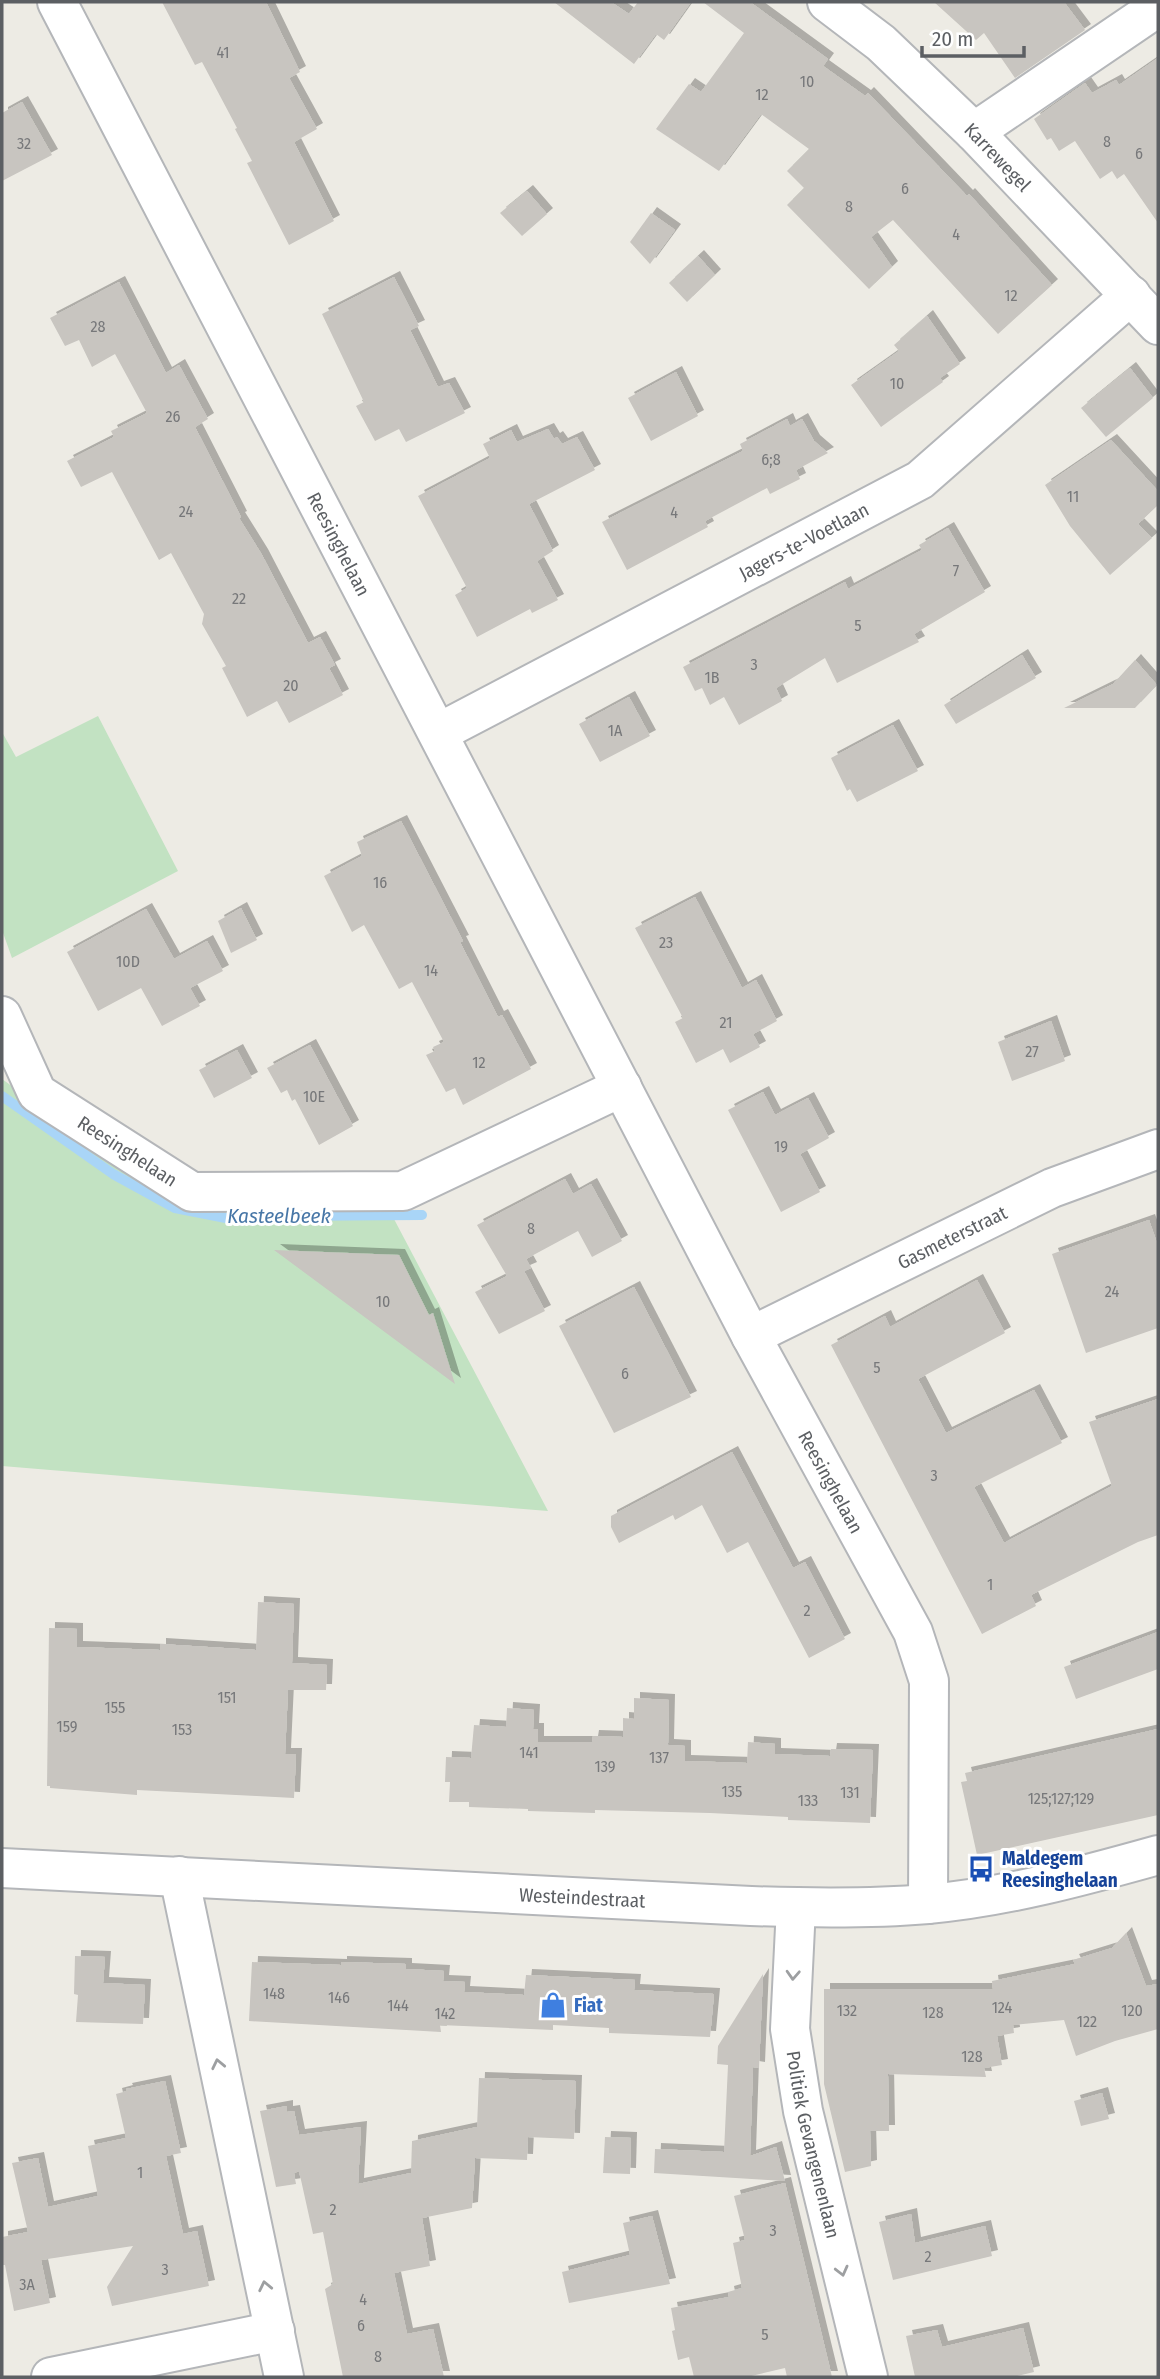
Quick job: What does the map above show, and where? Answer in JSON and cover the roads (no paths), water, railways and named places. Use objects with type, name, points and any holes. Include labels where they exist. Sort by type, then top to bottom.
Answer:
[{"type":"street","name":"Reesinghelaan","points":[[57,2],[751,1336],[913,1632],[929,1681],[928,1904]]},
{"type":"street","name":"Karrewegel","points":[[827,2],[881,43],[974,132],[1158,325]]},
{"type":"street","points":[[974,132],[1158,7]]},
{"type":"street","name":"Jagers-te-Voetlaan","points":[[438,733],[920,480],[1131,295]]},
{"type":"street","name":"Reesinghelaan","points":[[2,1016],[37,1093],[192,1192],[403,1191],[622,1087]]},
{"type":"street","name":"Gasmeterstraat","points":[[751,1336],[1052,1188],[1158,1149]]},
{"type":"street","name":"Westeindestraat","points":[[2,1868],[796,1907],[928,1904],[1087,1875],[1158,1855]]},
{"type":"street","points":[[179,1876],[284,2377]]},
{"type":"street","name":"Politiek Gevangenenlaan","points":[[796,1907],[790,2029],[803,2111],[868,2377]]},
{"type":"street","points":[[51,2377],[275,2331]]},
{"type":"waterway","name":"Kasteelbeek","points":[[2,1096],[113,1174],[175,1208],[231,1219],[422,1215]]},
{"type":"place","name":"Maldegem Reesinghelaan","points":[[981,1869]]},
{"type":"place","name":"Fiat","points":[[553,2005]]}]
